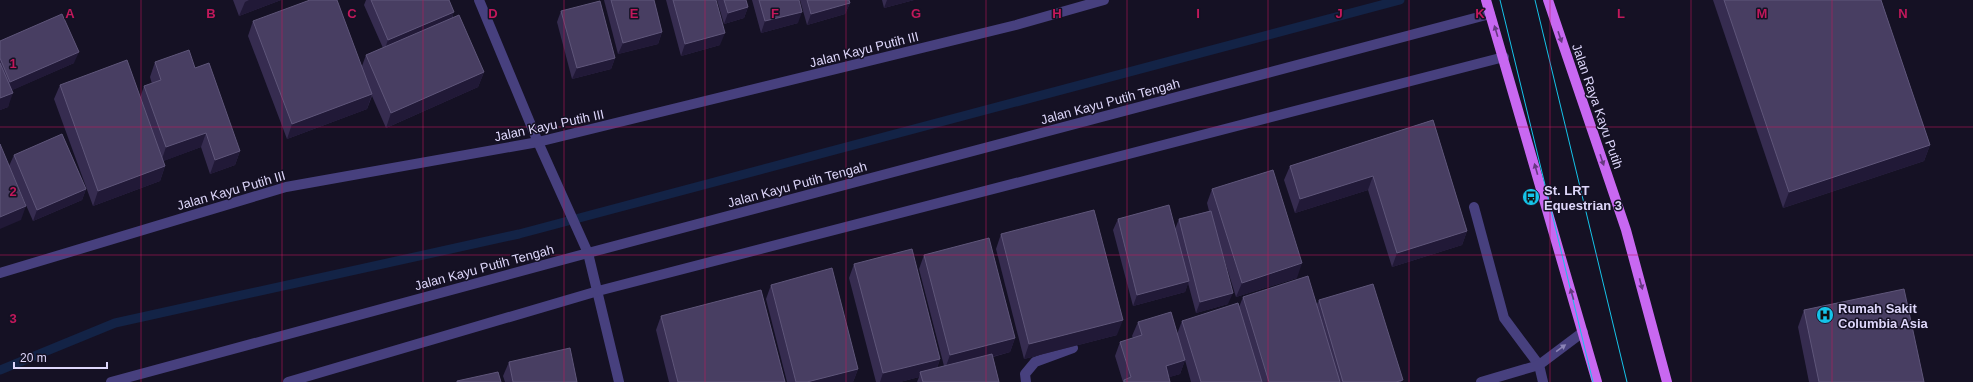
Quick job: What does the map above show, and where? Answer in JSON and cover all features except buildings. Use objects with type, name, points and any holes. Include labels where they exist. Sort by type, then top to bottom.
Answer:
[{"type":"main road","name":"Jalan Raya Kayu Putih","points":[[1548,0],[1626,230],[1667,382]]},
{"type":"main road","points":[[1487,1],[1597,382]]},
{"type":"street","points":[[479,0],[538,142],[588,253],[619,382]]},
{"type":"street","name":"Jalan Kayu Putih III","points":[[0,273],[286,187],[538,142],[1016,25],[1104,0]]},
{"type":"street","name":"Jalan Kayu Putih Tengah","points":[[111,382],[588,253],[1490,14]]},
{"type":"street","points":[[288,382],[598,291],[1504,57]]},
{"type":"street","points":[[1474,207],[1504,318],[1539,365],[1543,382]]},
{"type":"street","points":[[1481,382],[1539,365],[1583,332]]},
{"type":"street","points":[[1026,382],[1025,374],[1035,362],[1073,348]]},
{"type":"waterway","points":[[0,370],[115,323],[519,234],[1400,0]]},
{"type":"tram line","points":[[1500,0],[1593,382]]},
{"type":"tram line","points":[[1535,0],[1627,382]]},
{"type":"place","name":"St. LRT Equestrian 3","points":[[1531,197]]},
{"type":"place","name":"Rumah Sakit Columbia Asia","points":[[1825,315]]}]
